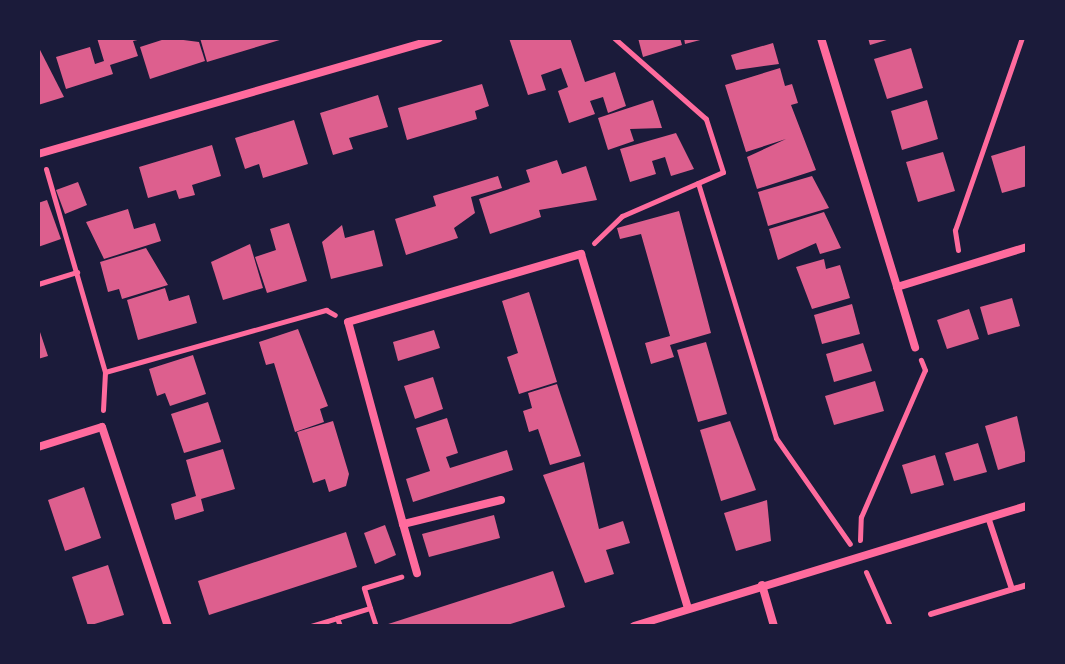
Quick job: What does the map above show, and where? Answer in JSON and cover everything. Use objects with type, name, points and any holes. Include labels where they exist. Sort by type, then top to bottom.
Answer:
[{"type":"street","points":[[40,154],[439,38]]},
{"type":"street","points":[[821,38],[915,347]]},
{"type":"street","points":[[897,287],[1027,247]]},
{"type":"street","points":[[417,573],[348,322],[581,254],[688,608]]},
{"type":"street","points":[[38,447],[102,427],[168,626]]},
{"type":"street","points":[[403,524],[501,500]]},
{"type":"street","points":[[634,626],[1027,506]]},
{"type":"street","points":[[762,585],[774,626]]},
{"type":"lane","points":[[988,517],[1012,589]]},
{"type":"lane","points":[[931,614],[1027,585]]},
{"type":"path","points":[[581,254],[622,216],[723,172],[706,119],[614,38]]},
{"type":"path","points":[[961,267],[955,230],[1022,38]]},
{"type":"path","points":[[40,154],[105,372],[102,427]]},
{"type":"path","points":[[698,183],[776,438],[860,558],[890,626]]},
{"type":"path","points":[[38,284],[77,272]]},
{"type":"path","points":[[105,372],[326,310],[348,322]]},
{"type":"path","points":[[860,558],[861,517],[925,370],[915,347]]},
{"type":"path","points":[[376,626],[364,588],[417,573]]},
{"type":"path","points":[[311,626],[370,608]]},
{"type":"path","points":[[337,618],[340,626]]},
{"type":"building","points":[[97,38],[142,39],[133,41],[138,56],[110,65],[113,74],[66,89],[56,57],[90,47],[95,64],[104,61]]},
{"type":"building","points":[[168,38],[199,42],[205,61],[150,79],[140,47]]},
{"type":"building","points":[[200,38],[282,38],[283,39],[207,62]]},
{"type":"building","points":[[509,38],[570,38],[585,82],[615,72],[626,106],[608,113],[603,97],[590,101],[595,114],[569,123],[558,91],[568,87],[561,68],[541,75],[546,90],[528,95]]},
{"type":"building","points":[[638,38],[680,38],[682,45],[643,57]]},
{"type":"building","points":[[684,38],[703,38],[704,39],[685,44]]},
{"type":"building","points":[[868,38],[890,38],[890,39],[870,45]]},
{"type":"building","points":[[773,43],[779,64],[736,70],[731,55]]},
{"type":"building","points":[[38,46],[64,97],[38,105]]},
{"type":"building","points":[[911,48],[923,88],[887,99],[874,59]]},
{"type":"building","points":[[780,68],[785,86],[792,84],[798,103],[791,105],[816,170],[757,189],[747,157],[786,139],[746,152],[725,85]]},
{"type":"building","points":[[482,84],[489,106],[475,111],[477,119],[407,140],[398,108]]},
{"type":"building","points":[[378,95],[388,127],[349,138],[353,149],[333,155],[320,113]]},
{"type":"building","points":[[653,100],[662,128],[630,129],[634,141],[608,150],[598,118]]},
{"type":"building","points":[[927,100],[938,139],[902,150],[891,111]]},
{"type":"building","points":[[294,120],[308,164],[263,178],[259,164],[245,169],[235,138]]},
{"type":"building","points":[[676,133],[694,169],[671,176],[665,157],[652,161],[656,174],[630,182],[620,149]]},
{"type":"building","points":[[212,145],[221,176],[192,185],[195,195],[179,199],[176,190],[148,198],[139,167]]},
{"type":"building","points":[[1027,145],[1027,186],[1002,193],[991,156]]},
{"type":"building","points":[[943,152],[955,191],[918,202],[906,162]]},
{"type":"building","points":[[557,160],[562,174],[586,166],[597,200],[539,210],[541,217],[490,234],[479,199],[530,182],[526,170]]},
{"type":"building","points":[[498,176],[502,188],[471,197],[475,213],[454,228],[458,238],[406,255],[395,219],[436,206],[433,196]]},
{"type":"building","points":[[812,176],[829,208],[768,226],[758,192]]},
{"type":"building","points":[[78,182],[87,205],[65,214],[56,190]]},
{"type":"building","points":[[47,200],[61,239],[38,247],[38,203]]},
{"type":"building","points":[[128,209],[134,229],[155,223],[161,241],[104,259],[86,222]]},
{"type":"building","points":[[679,211],[711,333],[670,345],[674,357],[651,364],[645,343],[670,336],[641,234],[620,239],[617,228]]},
{"type":"building","points":[[824,212],[841,248],[820,254],[816,243],[778,260],[769,229]]},
{"type":"building","points":[[289,223],[307,281],[267,293],[255,257],[276,250],[270,229]]},
{"type":"building","points":[[342,225],[345,238],[374,230],[383,266],[331,279],[322,242]]},
{"type":"building","points":[[250,244],[263,288],[223,300],[211,262]]},
{"type":"building","points":[[146,248],[168,285],[122,299],[119,289],[108,292],[100,262]]},
{"type":"building","points":[[824,259],[826,269],[840,265],[850,298],[812,309],[796,267]]},
{"type":"building","points":[[165,288],[169,301],[189,295],[197,323],[138,340],[127,300]]},
{"type":"building","points":[[529,292],[557,382],[519,394],[507,357],[518,353],[502,301]]},
{"type":"building","points":[[1012,298],[1020,326],[988,335],[980,307]]},
{"type":"building","points":[[852,304],[860,334],[822,344],[814,315]]},
{"type":"building","points":[[969,309],[979,339],[947,349],[937,320]]},
{"type":"building","points":[[38,326],[48,356],[38,359]]},
{"type":"building","points":[[298,329],[328,406],[320,409],[324,422],[295,432],[274,363],[266,365],[259,342]]},
{"type":"building","points":[[434,330],[440,348],[398,361],[393,342]]},
{"type":"building","points":[[706,342],[727,414],[698,422],[677,350]]},
{"type":"building","points":[[863,343],[872,371],[834,382],[826,354]]},
{"type":"building","points":[[193,355],[206,394],[170,406],[165,393],[157,396],[149,369]]},
{"type":"building","points":[[433,377],[443,409],[415,419],[404,386]]},
{"type":"building","points":[[875,381],[884,411],[834,425],[825,396]]},
{"type":"building","points":[[557,384],[581,456],[550,465],[538,429],[529,432],[523,411],[532,408],[528,393]]},
{"type":"building","points":[[208,402],[221,442],[184,453],[171,414]]},
{"type":"building","points":[[1017,416],[1027,461],[998,470],[985,426]]},
{"type":"building","points":[[447,418],[458,453],[446,457],[450,468],[507,450],[513,470],[413,502],[406,479],[430,471],[416,428]]},
{"type":"building","points":[[333,421],[349,474],[346,486],[329,492],[325,479],[313,483],[297,432]]},
{"type":"building","points":[[730,421],[756,490],[721,501],[700,430]]},
{"type":"building","points":[[978,443],[987,472],[954,481],[945,453]]},
{"type":"building","points":[[223,449],[235,489],[201,499],[204,511],[175,520],[171,504],[196,496],[186,460]]},
{"type":"building","points":[[935,455],[944,485],[911,494],[902,465]]},
{"type":"building","points":[[584,462],[599,529],[623,521],[630,543],[606,550],[614,574],[585,583],[543,475]]},
{"type":"building","points":[[84,487],[101,538],[65,551],[48,500]]},
{"type":"building","points":[[767,500],[771,541],[736,551],[724,513]]},
{"type":"building","points":[[494,515],[500,538],[429,557],[422,534]]},
{"type":"building","points":[[385,525],[396,555],[375,564],[364,533]]},
{"type":"building","points":[[346,532],[357,567],[209,615],[198,581]]},
{"type":"building","points":[[108,565],[124,615],[88,626],[72,577]]},
{"type":"building","points":[[553,571],[565,607],[504,626],[382,626]]}]
